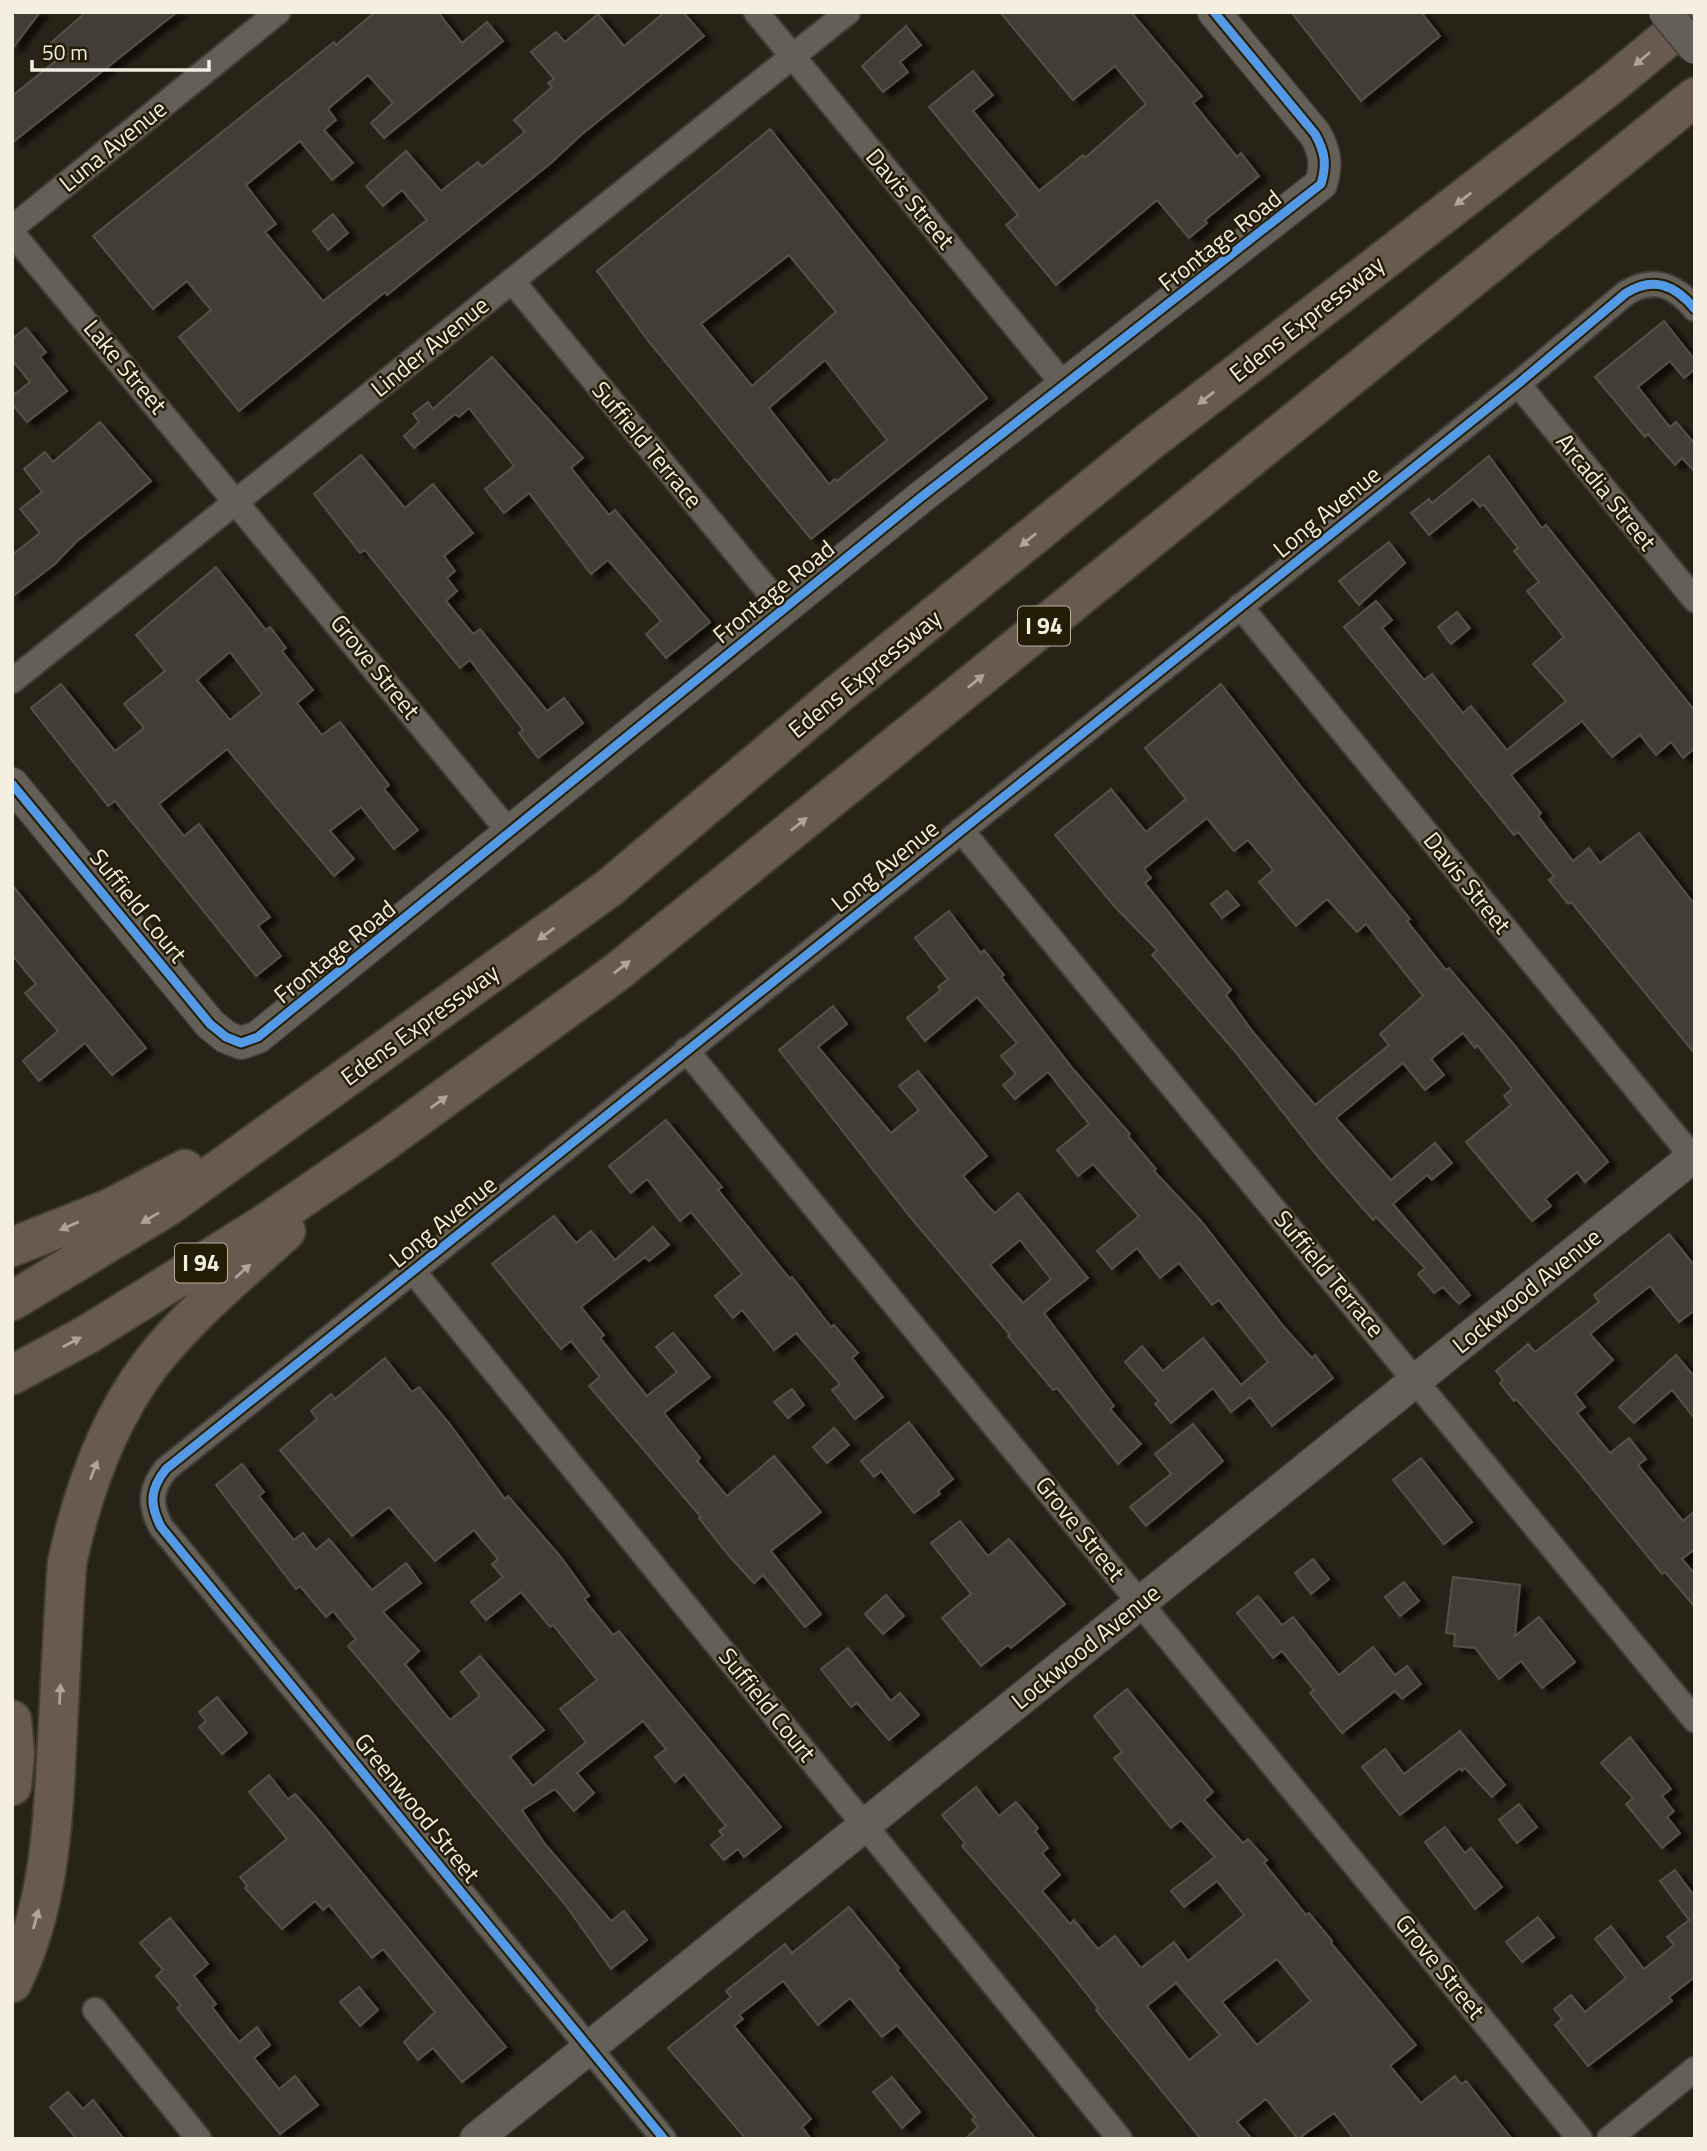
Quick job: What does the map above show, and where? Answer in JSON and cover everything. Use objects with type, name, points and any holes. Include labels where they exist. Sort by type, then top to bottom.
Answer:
[{"type":"highway","name":"Edens Expressway","points":[[12,1301],[167,1207],[609,888],[837,695],[1150,441],[1608,87],[1695,15]]},
{"type":"highway","name":"I 94","points":[[12,1375],[88,1334],[263,1225],[384,1142],[617,972],[1695,97]]},
{"type":"highway","points":[[12,1247],[108,1209],[305,1107]]},
{"type":"highway","points":[[12,1983],[31,1938],[44,1892],[50,1850],[67,1563],[83,1498],[110,1432],[149,1367],[180,1330],[384,1142]]},
{"type":"highway","points":[[12,1720],[15,1753],[12,1786]]},
{"type":"street","name":"Luna Avenue","points":[[12,230],[278,12]]},
{"type":"street","name":"Davis Street","points":[[756,12],[1064,385]]},
{"type":"street","name":"Linder Avenue","points":[[12,681],[848,12]]},
{"type":"street","name":"Frontage Road","points":[[242,1043],[273,1027],[783,609],[1321,184],[1326,168],[1324,149],[1315,134],[1214,12]]},
{"type":"street","points":[[1665,12],[1695,48]]},
{"type":"street","name":"Lake Street","points":[[12,230],[238,501]]},
{"type":"street","name":"Suffield Terrace","points":[[512,281],[783,609]]},
{"type":"street","name":"Long Avenue","points":[[151,1496],[156,1482],[166,1469],[1518,384],[1626,293],[1641,284],[1656,284],[1672,288],[1695,309]]},
{"type":"street","name":"Arcadia Street","points":[[1518,384],[1695,600]]},
{"type":"street","name":"Grove Street","points":[[238,501],[511,834]]},
{"type":"street","name":"Davis Street","points":[[1240,606],[1694,1157]]},
{"type":"street","name":"Suffield Court","points":[[12,784],[210,1024],[226,1037],[242,1043]]},
{"type":"street","name":"Suffield Terrace","points":[[961,830],[1695,1720]]},
{"type":"street","name":"Grove Street","points":[[686,1050],[1580,2139]]},
{"type":"street","name":"Lockwood Avenue","points":[[477,2139],[1694,1157]]},
{"type":"street","name":"Suffield Court","points":[[413,1271],[1120,2139]]},
{"type":"street","name":"Greenwood Street","points":[[151,1496],[161,1527],[664,2139]]},
{"type":"street","points":[[95,2010],[199,2139]]},
{"type":"street","points":[[1609,2139],[1695,2069]]},
{"type":"building","points":[[12,12],[40,12],[12,49]]},
{"type":"building","points":[[86,12],[177,12],[12,143],[12,96],[57,60],[46,47]]},
{"type":"building","points":[[375,12],[438,12],[462,43],[487,22],[503,41],[384,138],[371,123],[393,103],[368,75],[328,109],[336,120],[324,130],[353,163],[332,180],[300,141],[246,185],[276,224],[265,232],[323,301],[427,220],[402,190],[383,206],[366,186],[406,151],[441,191],[478,162],[482,167],[525,132],[514,120],[552,87],[548,83],[554,79],[531,52],[556,32],[565,42],[598,14],[624,46],[665,12],[683,12],[704,36],[581,135],[551,163],[387,295],[385,292],[239,411],[179,337],[211,310],[187,281],[153,309],[93,236]]},
{"type":"building","points":[[1000,12],[1131,12],[1202,96],[1193,103],[1237,157],[1241,153],[1259,176],[1205,220],[1207,223],[1189,238],[1157,200],[1056,285],[1006,225],[1018,215],[929,107],[973,71],[993,95],[973,111],[1039,191],[1083,155],[1085,158],[1146,104],[1115,66],[1073,100]]},
{"type":"building","points":[[1291,12],[1421,12],[1440,36],[1361,101]]},
{"type":"building","points":[[906,26],[921,45],[900,62],[908,72],[883,92],[862,66]]},
{"type":"building","points":[[770,129],[987,398],[811,539],[649,342],[597,271]],"holes":[[[789,255],[836,312],[752,386],[701,324]],[[825,360],[887,440],[837,481],[835,479],[829,484],[769,408]]]},
{"type":"building","points":[[333,214],[348,233],[328,250],[313,231]]},
{"type":"building","points":[[1664,321],[1695,360],[1695,369],[1684,378],[1670,361],[1638,387],[1670,427],[1676,422],[1695,444],[1695,472],[1682,458],[1675,465],[1648,434],[1645,437],[1595,377]]},
{"type":"building","points":[[26,328],[46,352],[40,357],[67,391],[27,422],[12,404],[12,396],[30,382],[12,360],[12,339]]},
{"type":"building","points":[[492,357],[583,458],[571,468],[609,515],[615,510],[710,622],[666,658],[646,634],[661,621],[608,560],[591,574],[529,493],[504,513],[485,489],[514,466],[469,408],[459,417],[455,414],[414,448],[404,436],[419,422],[413,414],[428,402],[433,409]]},
{"type":"building","points":[[100,422],[151,481],[76,542],[55,564],[12,597],[12,555],[40,533],[20,509],[42,492],[24,469],[45,452],[53,462]]},
{"type":"building","points":[[361,455],[405,508],[433,484],[473,533],[444,556],[455,571],[447,578],[457,591],[446,601],[473,634],[480,629],[547,711],[564,698],[583,723],[538,758],[519,733],[523,730],[470,660],[460,668],[365,550],[360,553],[314,494]]},
{"type":"building","points":[[1489,456],[1542,528],[1546,525],[1695,711],[1695,748],[1683,758],[1671,742],[1656,755],[1640,735],[1612,757],[1582,721],[1511,775],[1541,813],[1538,816],[1573,861],[1589,848],[1600,863],[1639,833],[1695,905],[1695,1054],[1571,902],[1568,904],[1549,880],[1554,876],[1518,832],[1514,835],[1344,627],[1376,601],[1392,620],[1382,628],[1424,680],[1432,674],[1463,713],[1471,706],[1507,750],[1566,701],[1533,664],[1564,637],[1527,591],[1539,582],[1514,551],[1518,548],[1483,504],[1480,507],[1473,499],[1429,535],[1411,513],[1429,499],[1432,503]]},
{"type":"building","points":[[1389,542],[1405,563],[1359,605],[1339,581]]},
{"type":"building","points":[[216,567],[266,630],[270,627],[286,648],[282,651],[313,690],[297,703],[322,735],[340,722],[389,785],[384,789],[418,830],[394,849],[361,807],[330,831],[354,859],[334,876],[227,749],[159,804],[184,836],[199,824],[270,917],[258,926],[281,956],[256,976],[115,801],[108,806],[31,708],[61,684],[115,751],[144,728],[124,704],[165,671],[136,635]],"holes":[[[230,652],[262,694],[230,720],[197,680]]]},
{"type":"building","points":[[1457,612],[1470,628],[1451,644],[1438,627]]},
{"type":"building","points":[[1221,684],[1410,919],[1407,921],[1446,970],[1449,968],[1511,1041],[1608,1162],[1585,1182],[1577,1172],[1545,1199],[1551,1206],[1532,1221],[1466,1142],[1511,1105],[1504,1096],[1512,1089],[1477,1045],[1475,1048],[1463,1033],[1431,1059],[1444,1075],[1425,1090],[1403,1063],[1336,1118],[1391,1180],[1435,1143],[1452,1163],[1432,1180],[1427,1175],[1393,1204],[1470,1295],[1459,1304],[1443,1287],[1434,1293],[1418,1274],[1425,1268],[1376,1217],[1373,1220],[1319,1158],[1233,1049],[1152,955],[1157,950],[1115,907],[1055,835],[1111,789],[1146,832],[1186,799],[1145,748]],"holes":[[[1207,818],[1234,851],[1248,840],[1273,870],[1259,882],[1296,926],[1327,899],[1357,932],[1366,924],[1423,996],[1380,1034],[1389,1045],[1315,1105],[1253,1032],[1226,995],[1231,990],[1145,883],[1151,878],[1144,869]]]},
{"type":"building","points":[[12,885],[146,1048],[112,1075],[85,1043],[39,1081],[23,1061],[58,1031],[25,993],[36,984],[12,955]]},
{"type":"building","points":[[1227,891],[1239,905],[1222,918],[1211,904]]},
{"type":"building","points":[[949,911],[981,953],[984,950],[1004,975],[1001,977],[1074,1070],[1130,1134],[1128,1136],[1156,1169],[1154,1171],[1201,1221],[1284,1327],[1312,1358],[1315,1355],[1333,1378],[1272,1426],[1250,1397],[1231,1412],[1213,1388],[1171,1423],[1155,1404],[1159,1401],[1125,1362],[1142,1346],[1163,1371],[1203,1338],[1241,1385],[1268,1362],[1219,1300],[1212,1305],[1179,1263],[1160,1278],[1137,1248],[1112,1269],[1097,1251],[1139,1216],[1093,1164],[1078,1176],[1057,1150],[1089,1124],[1048,1072],[1015,1099],[1003,1085],[1016,1074],[1001,1056],[1017,1043],[977,997],[925,1041],[907,1018],[941,990],[938,987],[948,979],[915,938]]},
{"type":"building","points":[[833,1006],[847,1024],[818,1047],[891,1133],[919,1110],[899,1086],[918,1071],[987,1156],[963,1176],[995,1213],[1018,1193],[1088,1278],[1044,1313],[1114,1406],[1110,1409],[1141,1444],[1118,1464],[1057,1388],[1053,1390],[911,1218],[779,1050]],"holes":[[[1020,1240],[1051,1279],[1023,1303],[990,1265]]]},
{"type":"building","points":[[666,1120],[722,1187],[718,1190],[790,1279],[792,1277],[831,1327],[834,1325],[858,1353],[852,1358],[883,1397],[855,1419],[832,1390],[840,1384],[796,1333],[774,1350],[742,1310],[733,1318],[715,1296],[742,1274],[691,1212],[680,1221],[647,1179],[631,1193],[609,1166]]},
{"type":"building","points":[[554,1216],[576,1243],[591,1231],[615,1260],[653,1227],[669,1245],[649,1261],[645,1257],[581,1307],[604,1335],[600,1338],[647,1396],[677,1372],[656,1347],[673,1333],[710,1377],[664,1413],[700,1458],[697,1461],[727,1496],[774,1456],[821,1512],[771,1551],[821,1614],[805,1627],[763,1575],[754,1583],[730,1557],[699,1518],[701,1517],[589,1386],[600,1377],[571,1341],[561,1349],[492,1264]]},
{"type":"building","points":[[1669,1234],[1695,1266],[1695,1310],[1679,1322],[1650,1286],[1590,1334],[1613,1360],[1575,1394],[1585,1407],[1577,1413],[1610,1453],[1629,1438],[1646,1459],[1638,1465],[1683,1521],[1695,1511],[1695,1549],[1682,1559],[1695,1574],[1695,1607],[1665,1572],[1662,1574],[1574,1466],[1516,1399],[1514,1401],[1500,1383],[1503,1380],[1496,1371],[1528,1344],[1535,1352],[1599,1302],[1594,1295]]},
{"type":"building","points":[[1676,1355],[1695,1377],[1695,1419],[1672,1390],[1634,1423],[1619,1407]]},
{"type":"building","points":[[385,1358],[412,1392],[419,1387],[505,1499],[508,1496],[561,1557],[589,1596],[584,1599],[613,1635],[619,1631],[781,1827],[744,1857],[738,1849],[724,1860],[711,1845],[723,1835],[719,1831],[726,1826],[684,1774],[675,1782],[655,1757],[666,1749],[643,1721],[577,1773],[594,1793],[574,1811],[555,1789],[522,1810],[545,1844],[611,1921],[624,1911],[647,1940],[611,1969],[564,1903],[348,1646],[356,1639],[333,1611],[326,1617],[300,1586],[296,1589],[216,1485],[242,1464],[264,1492],[259,1496],[294,1540],[303,1533],[316,1550],[329,1539],[372,1590],[406,1563],[421,1583],[383,1612],[419,1651],[405,1664],[450,1720],[480,1696],[461,1672],[480,1656],[544,1730],[510,1757],[533,1786],[586,1742],[560,1709],[597,1680],[553,1625],[550,1627],[521,1592],[486,1620],[471,1602],[503,1577],[492,1564],[498,1559],[474,1530],[435,1561],[389,1507],[352,1536],[280,1450],[317,1419],[311,1411],[331,1394],[335,1399]]},
{"type":"building","points":[[792,1389],[804,1405],[788,1418],[774,1402]]},
{"type":"building","points":[[909,1422],[953,1479],[938,1491],[940,1494],[914,1513],[881,1471],[874,1477],[861,1461]]},
{"type":"building","points":[[1193,1424],[1223,1461],[1146,1526],[1130,1507],[1171,1474],[1155,1454]]},
{"type":"building","points":[[834,1428],[849,1445],[827,1463],[813,1447]]},
{"type":"building","points":[[1421,1458],[1472,1522],[1444,1544],[1393,1480]]},
{"type":"building","points":[[960,1521],[988,1556],[1009,1539],[1065,1604],[1011,1648],[1008,1645],[981,1666],[942,1618],[971,1594],[931,1543]]},
{"type":"building","points":[[1313,1559],[1329,1579],[1311,1594],[1295,1573]]},
{"type":"building","points":[[1453,1577],[1520,1585],[1515,1636],[1539,1617],[1575,1662],[1542,1688],[1521,1661],[1499,1679],[1475,1648],[1454,1646],[1455,1634],[1446,1633]]},
{"type":"building","points":[[1404,1582],[1419,1601],[1400,1616],[1385,1597]]},
{"type":"building","points":[[886,1595],[904,1616],[883,1634],[865,1614]]},
{"type":"building","points":[[1258,1596],[1282,1625],[1293,1617],[1339,1675],[1373,1647],[1395,1675],[1407,1666],[1421,1684],[1402,1699],[1395,1691],[1342,1733],[1310,1693],[1314,1690],[1282,1651],[1273,1658],[1237,1613]]},
{"type":"building","points":[[848,1648],[891,1701],[900,1693],[919,1715],[889,1740],[857,1703],[851,1707],[821,1669]]},
{"type":"building","points":[[1127,1689],[1213,1792],[1204,1800],[1243,1843],[1248,1839],[1267,1860],[1264,1863],[1306,1915],[1309,1913],[1416,2045],[1390,2066],[1421,2103],[1455,2076],[1461,2084],[1466,2081],[1512,2139],[1354,2139],[1334,2113],[1298,2139],[1266,2099],[1237,2122],[1252,2139],[1201,2139],[1096,2010],[1098,2008],[1047,1944],[962,1846],[965,1843],[942,1815],[976,1787],[999,1816],[1016,1802],[1038,1828],[1035,1831],[1048,1848],[1042,1853],[1060,1875],[1042,1891],[1070,1924],[1074,1920],[1098,1949],[1115,1936],[1141,1968],[1174,1942],[1188,1961],[1244,1915],[1217,1881],[1184,1907],[1171,1891],[1215,1857],[1181,1820],[1171,1828],[1114,1758],[1122,1752],[1094,1716]],"holes":[[[1277,1959],[1311,2001],[1257,2045],[1222,2002]],[[1176,1983],[1220,2035],[1189,2060],[1147,2006]]]},
{"type":"building","points":[[217,1697],[247,1733],[222,1754],[199,1727],[206,1721],[199,1712]]},
{"type":"building","points":[[1460,1731],[1505,1785],[1492,1797],[1465,1768],[1462,1771],[1460,1768],[1400,1815],[1362,1767],[1385,1749],[1404,1774]]},
{"type":"building","points":[[1630,1737],[1671,1789],[1662,1796],[1674,1811],[1667,1817],[1680,1833],[1662,1848],[1626,1804],[1633,1798],[1601,1763]]},
{"type":"building","points":[[269,1775],[288,1799],[295,1794],[315,1816],[506,2047],[462,2082],[433,2048],[418,2060],[404,2042],[435,2012],[383,1949],[372,1958],[329,1905],[323,1910],[315,1901],[282,1929],[245,1888],[247,1886],[240,1877],[287,1839],[249,1792]]},
{"type":"building","points":[[1519,1804],[1537,1827],[1517,1843],[1499,1820]]},
{"type":"building","points":[[1445,1827],[1465,1853],[1471,1848],[1502,1887],[1475,1909],[1425,1842]]},
{"type":"building","points":[[1675,1870],[1695,1897],[1695,1977],[1669,1997],[1672,2001],[1588,2066],[1555,2025],[1562,2019],[1554,2009],[1571,1995],[1585,2012],[1626,1978],[1595,1939],[1611,1926],[1644,1969],[1674,1945],[1667,1937],[1689,1920],[1660,1881]]},
{"type":"building","points":[[849,1907],[899,1968],[897,1970],[1036,2139],[965,2139],[978,2127],[972,2120],[975,2117],[897,2025],[882,2037],[850,1998],[818,2025],[783,1981],[739,2015],[743,2019],[734,2026],[811,2119],[802,2127],[811,2139],[746,2139],[668,2048],[731,1997],[726,1991],[785,1944],[792,1953]]},
{"type":"building","points":[[1538,1917],[1554,1937],[1522,1962],[1506,1942]]},
{"type":"building","points":[[170,1918],[208,1964],[194,1976],[216,2004],[212,2007],[239,2042],[257,2027],[270,2045],[254,2058],[279,2089],[295,2076],[318,2105],[280,2134],[177,2008],[181,2005],[156,1976],[163,1970],[140,1943]]},
{"type":"building","points":[[359,1987],[378,2010],[360,2026],[340,2002]]},
{"type":"building","points":[[892,2077],[920,2112],[902,2128],[873,2092]]},
{"type":"building","points":[[68,2092],[83,2109],[93,2100],[124,2139],[77,2139],[50,2107]]},
{"type":"cycle path","points":[[12,784],[210,1024],[226,1037],[241,1043],[258,1037],[920,498],[1321,184],[1324,158],[1315,134],[1214,12]]},
{"type":"cycle path","points":[[664,2139],[161,1527],[153,1504],[157,1483],[166,1469],[1518,384],[1626,293],[1646,285],[1664,286],[1680,294],[1695,309]]}]
